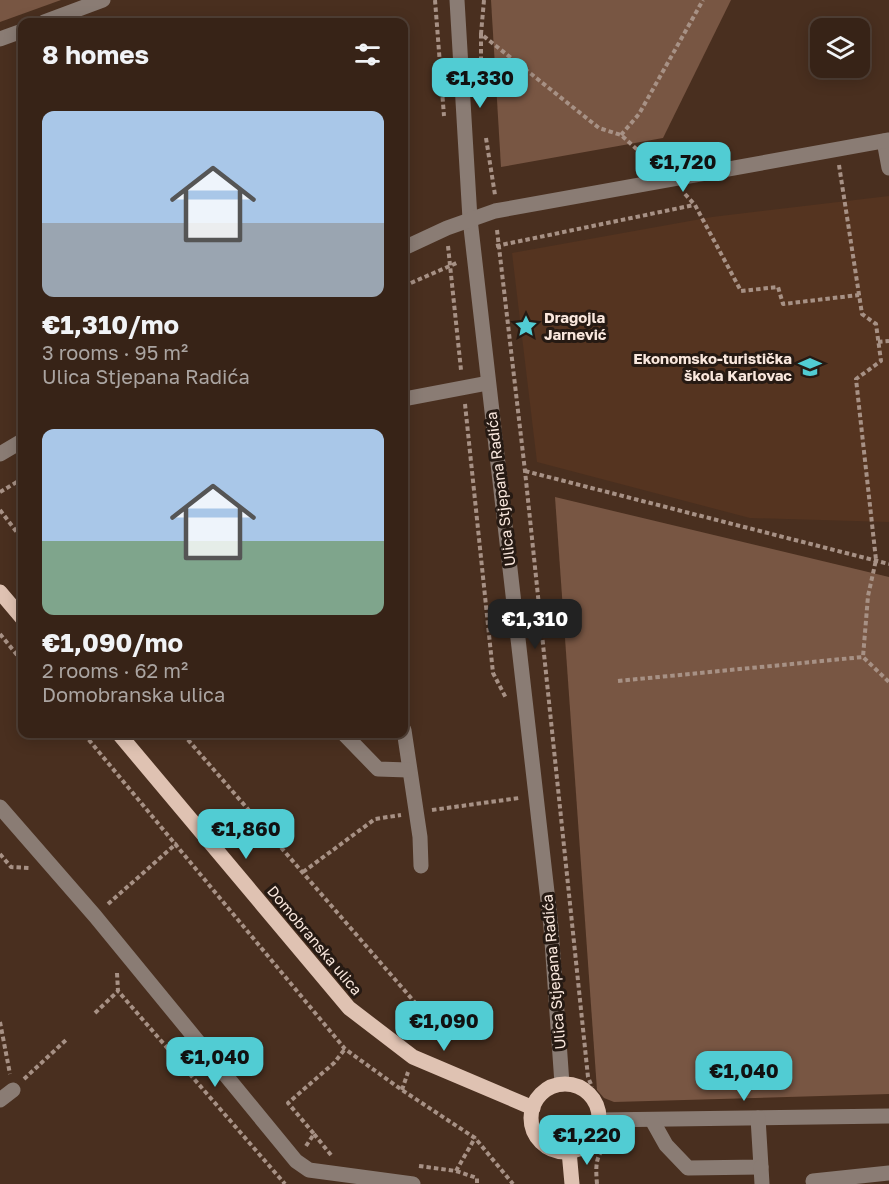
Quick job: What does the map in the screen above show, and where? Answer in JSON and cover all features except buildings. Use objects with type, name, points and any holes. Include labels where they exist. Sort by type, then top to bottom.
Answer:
[{"type":"main road","points":[[0,592],[18,613]]},
{"type":"main road","name":"Domobranska ulica","points":[[122,738],[349,1008],[413,1057],[533,1108]]},
{"type":"main road","points":[[562,1084],[578,1086],[587,1092],[594,1100],[599,1120],[590,1141],[569,1151],[558,1151],[539,1139],[531,1119],[533,1108],[546,1090],[562,1084]]},
{"type":"main road","points":[[569,1151],[572,1184]]},
{"type":"street","points":[[55,18],[103,0]]},
{"type":"street","name":"Ulica Stjepana Radića","points":[[458,0],[470,219],[551,927],[562,1084]]},
{"type":"street","points":[[0,39],[18,32]]},
{"type":"street","points":[[408,246],[447,228],[495,211],[887,140],[889,168]]},
{"type":"street","points":[[408,398],[488,383]]},
{"type":"street","points":[[0,454],[18,443]]},
{"type":"street","points":[[348,738],[378,769],[408,770]]},
{"type":"street","points":[[405,738],[421,866]]},
{"type":"street","points":[[0,807],[94,916],[296,1161],[309,1170],[413,1184]]},
{"type":"street","points":[[0,1100],[12,1090]]},
{"type":"street","points":[[599,1120],[889,1116]]},
{"type":"street","points":[[758,1118],[762,1184]]},
{"type":"street","points":[[652,1120],[666,1145],[688,1168],[760,1167]]},
{"type":"street","points":[[813,1181],[889,1173]]},
{"type":"path","points":[[435,0],[444,118]]},
{"type":"path","points":[[481,73],[484,0]]},
{"type":"path","points":[[621,135],[639,114],[703,0]]},
{"type":"path","points":[[481,34],[599,128],[621,135],[670,178],[695,205],[741,291],[778,286],[783,304],[859,295]]},
{"type":"path","points":[[485,131],[490,176],[495,191],[497,245],[525,471],[588,1077],[592,1088]]},
{"type":"path","points":[[837,149],[862,314],[876,324],[881,361],[856,379],[876,560],[868,596],[863,657]]},
{"type":"path","points":[[408,284],[497,245],[695,205]]},
{"type":"path","points":[[447,228],[493,673],[510,706]]},
{"type":"path","points":[[879,342],[889,341]]},
{"type":"path","points":[[525,471],[889,564]]},
{"type":"path","points":[[0,492],[18,481]]},
{"type":"path","points":[[0,510],[18,534]]},
{"type":"path","points":[[0,634],[18,656]]},
{"type":"path","points":[[618,681],[863,657],[889,682]]},
{"type":"path","points":[[186,738],[424,1013],[419,1043]]},
{"type":"path","points":[[518,786],[521,810]]},
{"type":"path","points":[[303,872],[375,819],[519,798]]},
{"type":"path","points":[[94,916],[177,843]]},
{"type":"path","points":[[0,854],[11,867],[30,868],[38,877]]},
{"type":"path","points":[[117,969],[118,991],[285,1184]]},
{"type":"path","points":[[95,1013],[118,991]]},
{"type":"path","points":[[0,1022],[12,1090]]},
{"type":"path","points":[[12,1090],[66,1040]]},
{"type":"path","points":[[280,1178],[296,1161],[314,1134],[288,1103],[334,1063],[345,1049]]},
{"type":"path","points":[[402,1090],[405,1084]]},
{"type":"path","points":[[597,1184],[596,1156],[603,1147],[617,1138],[616,1133]]},
{"type":"path","points":[[475,1138],[456,1171],[477,1178],[477,1184]]},
{"type":"shaded area","points":[[0,0],[61,0],[0,22]]},
{"type":"shaded area","points":[[491,0],[731,0],[663,138],[501,167]]},
{"type":"shaded area","points":[[889,196],[889,522],[750,518],[537,462],[512,253],[712,217]]},
{"type":"shaded area","points":[[555,497],[889,577],[889,1094],[614,1102],[604,1098],[597,1090]]},
{"type":"place","name":"Dragojla Jarnević","points":[[526,326]]},
{"type":"place","name":"Ekonomsko-turistička škola Karlovac","points":[[810,367]]}]
